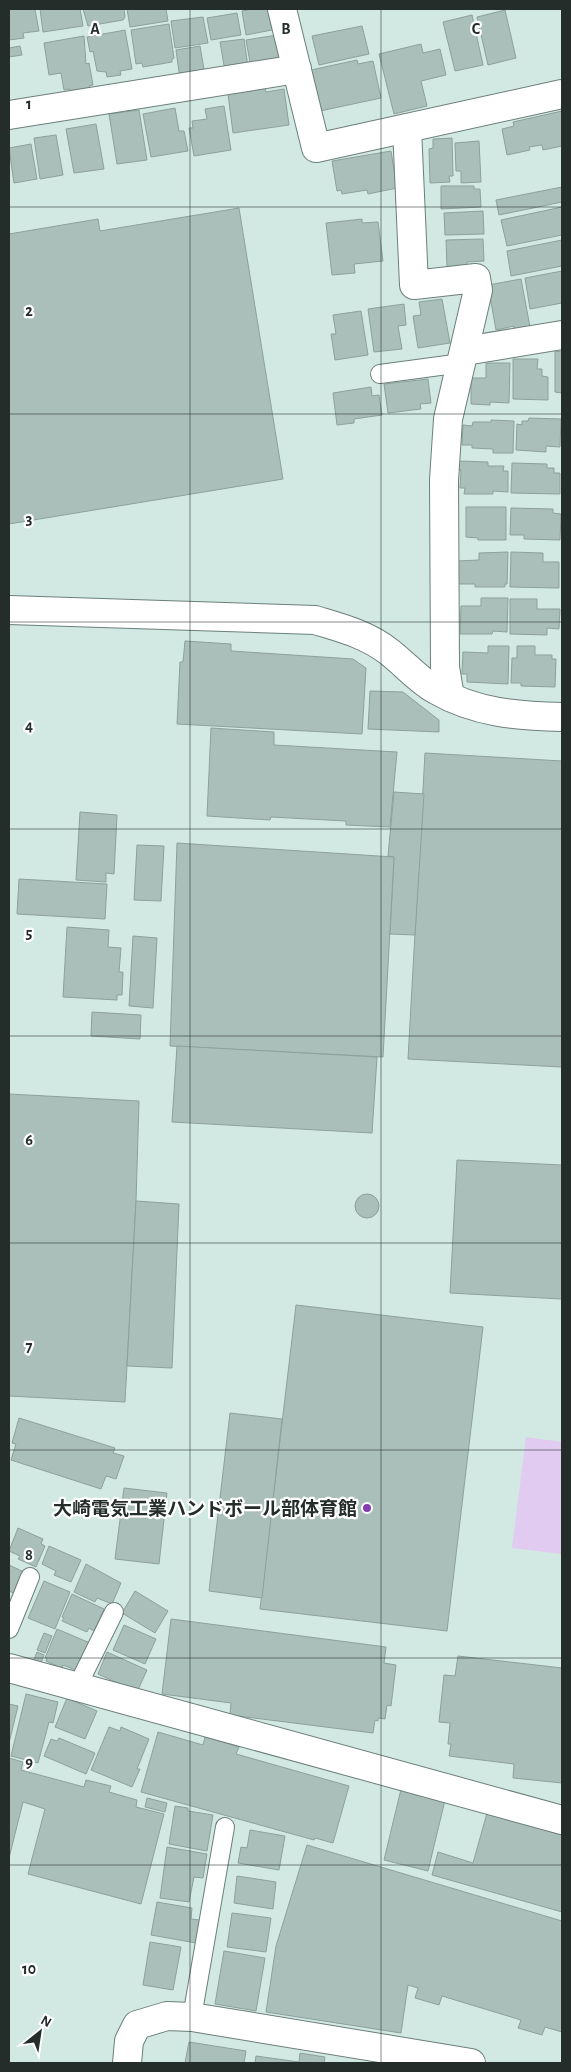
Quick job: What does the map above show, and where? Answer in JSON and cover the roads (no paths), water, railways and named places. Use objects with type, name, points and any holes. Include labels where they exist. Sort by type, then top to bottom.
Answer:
[{"type":"street","points":[[282,9],[316,148],[562,94]]},
{"type":"street","points":[[9,115],[297,69]]},
{"type":"street","points":[[407,128],[414,285],[476,278],[478,290],[464,357],[448,419],[444,480],[445,666],[450,697]]},
{"type":"street","points":[[464,357],[562,335]]},
{"type":"street","points":[[9,610],[314,620],[358,633],[387,650],[434,689],[450,697],[482,709],[514,716],[562,717]]},
{"type":"street","points":[[9,1668],[562,1820]]},
{"type":"street","points":[[127,2063],[129,2042],[137,2025],[167,2016],[192,2017],[471,2063]]},
{"type":"lane","points":[[380,374],[464,357]]},
{"type":"lane","points":[[9,1629],[30,1577]]},
{"type":"lane","points":[[77,1687],[114,1612]]},
{"type":"lane","points":[[192,2017],[226,1827]]},
{"type":"place","name":"大崎電気工業ハンドボール部体育館","points":[[367,1508]]}]
